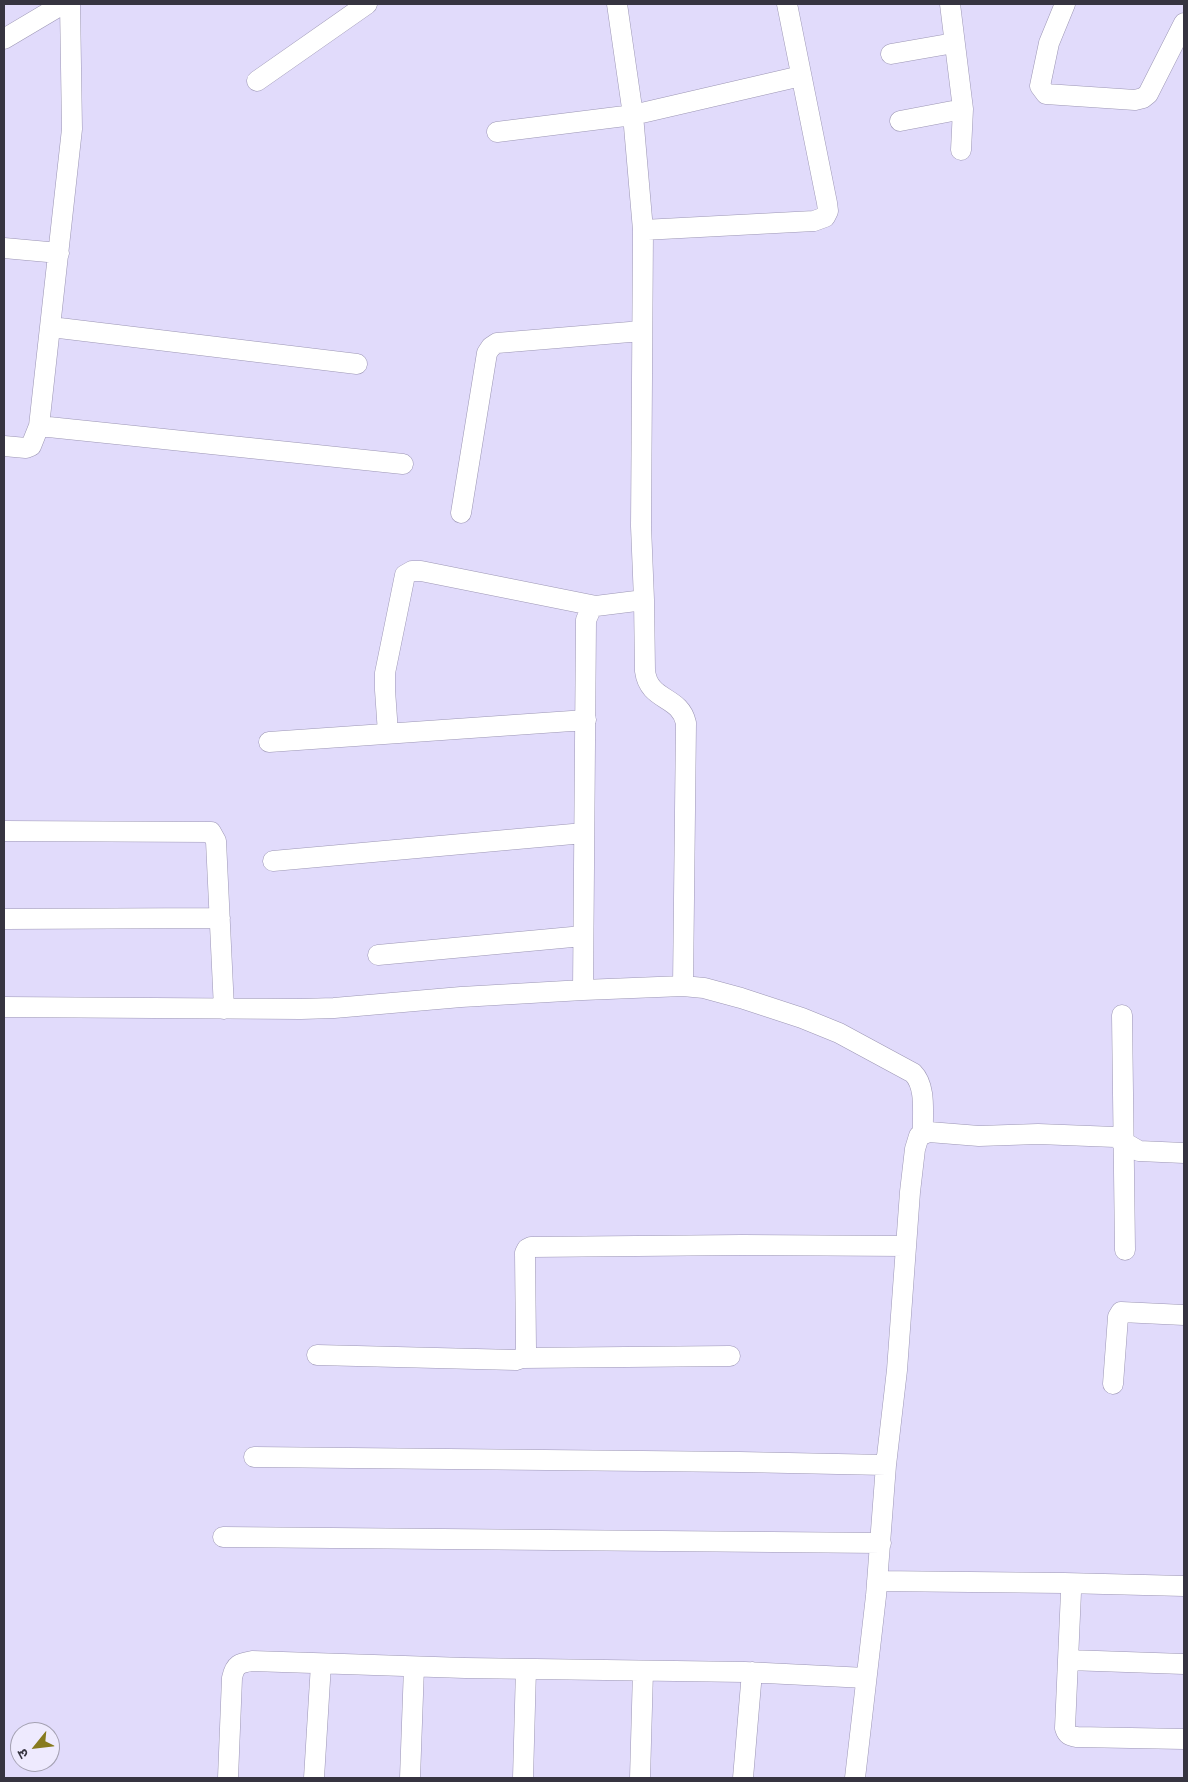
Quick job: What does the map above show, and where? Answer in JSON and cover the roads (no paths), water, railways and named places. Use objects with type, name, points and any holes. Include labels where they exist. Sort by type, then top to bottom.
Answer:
[{"type":"street","points":[[4,39],[63,4]]},
{"type":"street","points":[[4,446],[26,448],[31,446],[39,426],[72,129],[70,4]]},
{"type":"street","points":[[257,81],[367,4]]},
{"type":"street","points":[[617,4],[633,115],[643,230],[641,526],[646,680],[650,687],[678,707],[684,714],[686,723],[683,986]]},
{"type":"street","points":[[643,230],[814,221],[825,217],[828,211],[827,203],[787,4]]},
{"type":"street","points":[[950,4],[963,110],[961,150]]},
{"type":"street","points":[[1065,4],[1049,43],[1040,86],[1046,94],[1135,100],[1143,98],[1148,94],[1184,23]]},
{"type":"street","points":[[891,54],[954,44]]},
{"type":"street","points":[[497,132],[633,115],[801,76]]},
{"type":"street","points":[[900,121],[963,110]]},
{"type":"street","points":[[4,248],[59,253]]},
{"type":"street","points":[[51,327],[357,364]]},
{"type":"street","points":[[461,513],[487,353],[491,347],[497,343],[642,331]]},
{"type":"street","points":[[39,426],[403,464]]},
{"type":"street","points":[[388,733],[385,690],[386,667],[405,575],[412,571],[421,571],[596,606],[644,600]]},
{"type":"street","points":[[583,990],[586,620],[590,609],[596,606]]},
{"type":"street","points":[[270,742],[586,720]]},
{"type":"street","points":[[4,831],[211,832],[216,841],[224,1009]]},
{"type":"street","points":[[273,861],[584,833]]},
{"type":"street","points":[[4,919],[220,918]]},
{"type":"street","points":[[378,955],[583,936]]},
{"type":"street","points":[[4,1007],[334,1008],[461,997],[583,990],[683,986],[704,988],[802,1018],[839,1033],[913,1073],[920,1079],[922,1134]]},
{"type":"street","points":[[1122,1015],[1122,1140],[1125,1250]]},
{"type":"street","points":[[855,1778],[878,1581],[886,1465],[897,1370],[906,1246],[915,1149],[919,1136],[929,1132],[979,1136],[1038,1134],[1115,1138],[1122,1140],[1139,1151],[1184,1153]]},
{"type":"street","points":[[522,1358],[526,1355],[525,1253],[531,1247],[742,1244],[906,1246]]},
{"type":"street","points":[[1113,1384],[1118,1317],[1121,1312],[1184,1315]]},
{"type":"street","points":[[317,1355],[516,1360],[522,1358],[730,1356]]},
{"type":"street","points":[[254,1457],[886,1465]]},
{"type":"street","points":[[223,1537],[881,1543]]},
{"type":"street","points":[[878,1581],[1184,1586]]},
{"type":"street","points":[[1064,1583],[1069,1586],[1071,1592],[1065,1728],[1070,1736],[1184,1739]]},
{"type":"street","points":[[1068,1660],[1184,1664]]},
{"type":"street","points":[[228,1778],[232,1678],[234,1669],[241,1663],[752,1672],[866,1678]]},
{"type":"street","points":[[314,1778],[322,1664]]},
{"type":"street","points":[[410,1778],[414,1667]]},
{"type":"street","points":[[523,1778],[526,1669]]},
{"type":"street","points":[[640,1778],[643,1670]]},
{"type":"street","points":[[743,1778],[752,1672]]}]
